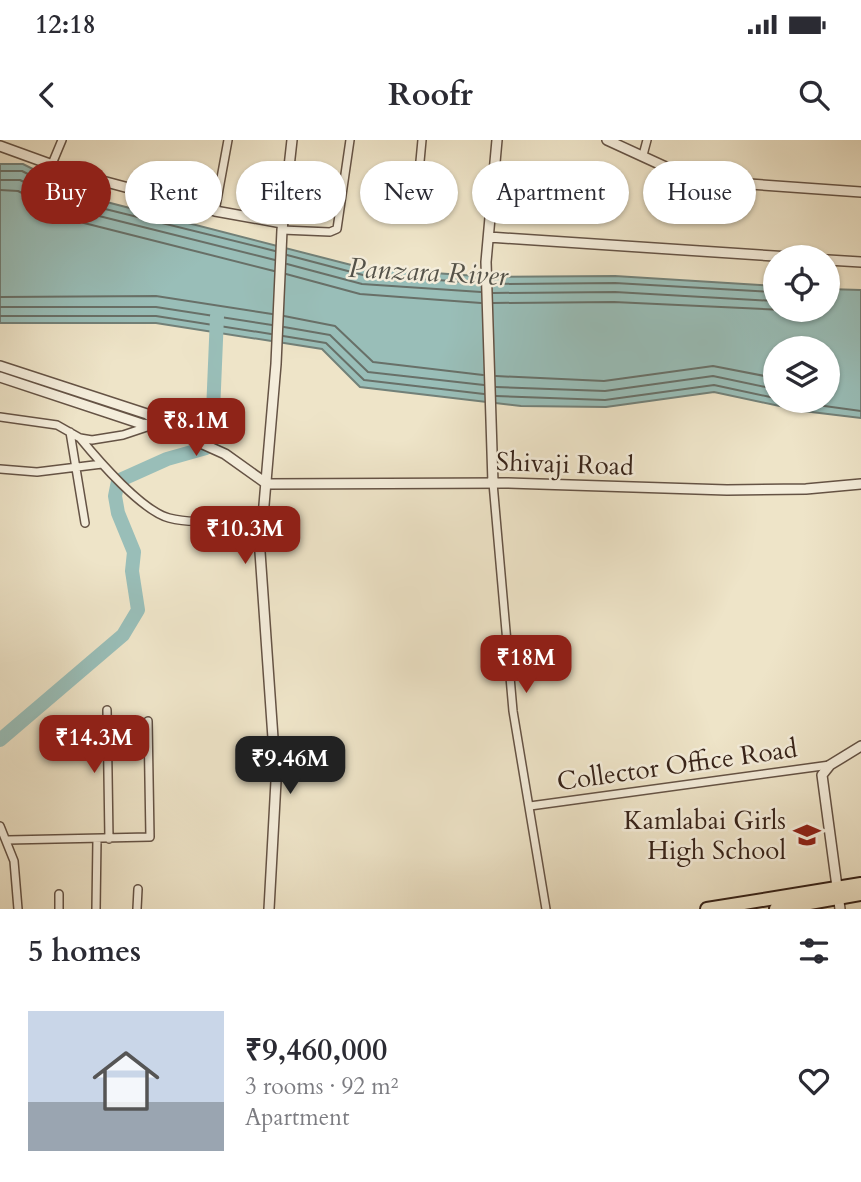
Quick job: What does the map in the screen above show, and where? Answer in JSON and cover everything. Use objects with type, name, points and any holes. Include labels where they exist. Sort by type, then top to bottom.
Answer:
[{"type":"main road","points":[[707,909],[838,899],[861,884]]},
{"type":"main road","points":[[776,909],[861,894]]},
{"type":"street","points":[[53,161],[62,140]]},
{"type":"street","points":[[222,173],[228,140]]},
{"type":"street","points":[[270,909],[276,781],[261,576],[282,231],[292,140]]},
{"type":"street","points":[[222,213],[282,231],[330,232],[337,229],[350,140]]},
{"type":"street","points":[[420,161],[422,140]]},
{"type":"street","points":[[497,140],[486,262],[492,470],[513,711],[546,909]]},
{"type":"street","points":[[607,140],[681,174],[707,181],[806,191],[861,192]]},
{"type":"street","points":[[643,155],[647,140]]},
{"type":"street","points":[[0,146],[43,161]]},
{"type":"street","points":[[489,237],[763,255]]},
{"type":"street","points":[[840,261],[861,262]]},
{"type":"street","points":[[0,366],[147,414],[165,427],[225,454],[267,484]]},
{"type":"street","points":[[0,377],[151,426],[165,427]]},
{"type":"street","points":[[0,417],[45,422],[80,438],[103,466],[157,512],[171,519],[263,516]]},
{"type":"street","points":[[80,438],[105,439],[151,426]]},
{"type":"street","points":[[69,432],[85,523]]},
{"type":"street","points":[[0,469],[37,472],[103,466]]},
{"type":"street","name":"Shivaji Road","points":[[267,484],[493,483],[727,490],[806,489],[861,484]]},
{"type":"street","points":[[107,710],[109,839]]},
{"type":"street","points":[[8,841],[146,839],[151,835],[148,721]]},
{"type":"street","points":[[838,899],[821,779],[830,765],[861,746]]},
{"type":"street","name":"Collector Office Road","points":[[530,806],[830,765]]},
{"type":"street","points":[[0,826],[14,860],[18,909]]},
{"type":"street","points":[[96,909],[97,839]]},
{"type":"street","points":[[137,909],[138,889]]},
{"type":"street","points":[[59,894],[59,909]]},
{"type":"water","points":[[0,164],[21,164],[21,224],[111,224],[111,203],[125,207],[125,224],[192,224],[363,268],[491,277],[615,276],[763,285],[763,322],[840,322],[840,289],[861,290],[861,418],[820,413],[840,413],[840,336],[763,336],[763,402],[714,392],[606,407],[521,406],[360,387],[322,349],[156,323],[0,323]]},
{"type":"waterway","points":[[0,740],[123,635],[138,610],[132,571],[134,552],[118,513],[115,496],[118,481],[167,459],[206,448],[213,412],[217,316]]},
{"type":"place","name":"Kamlabai Girls High School","points":[[807,835]]},
{"type":"water label","name":"Panzara River","points":[[428,272]]}]
